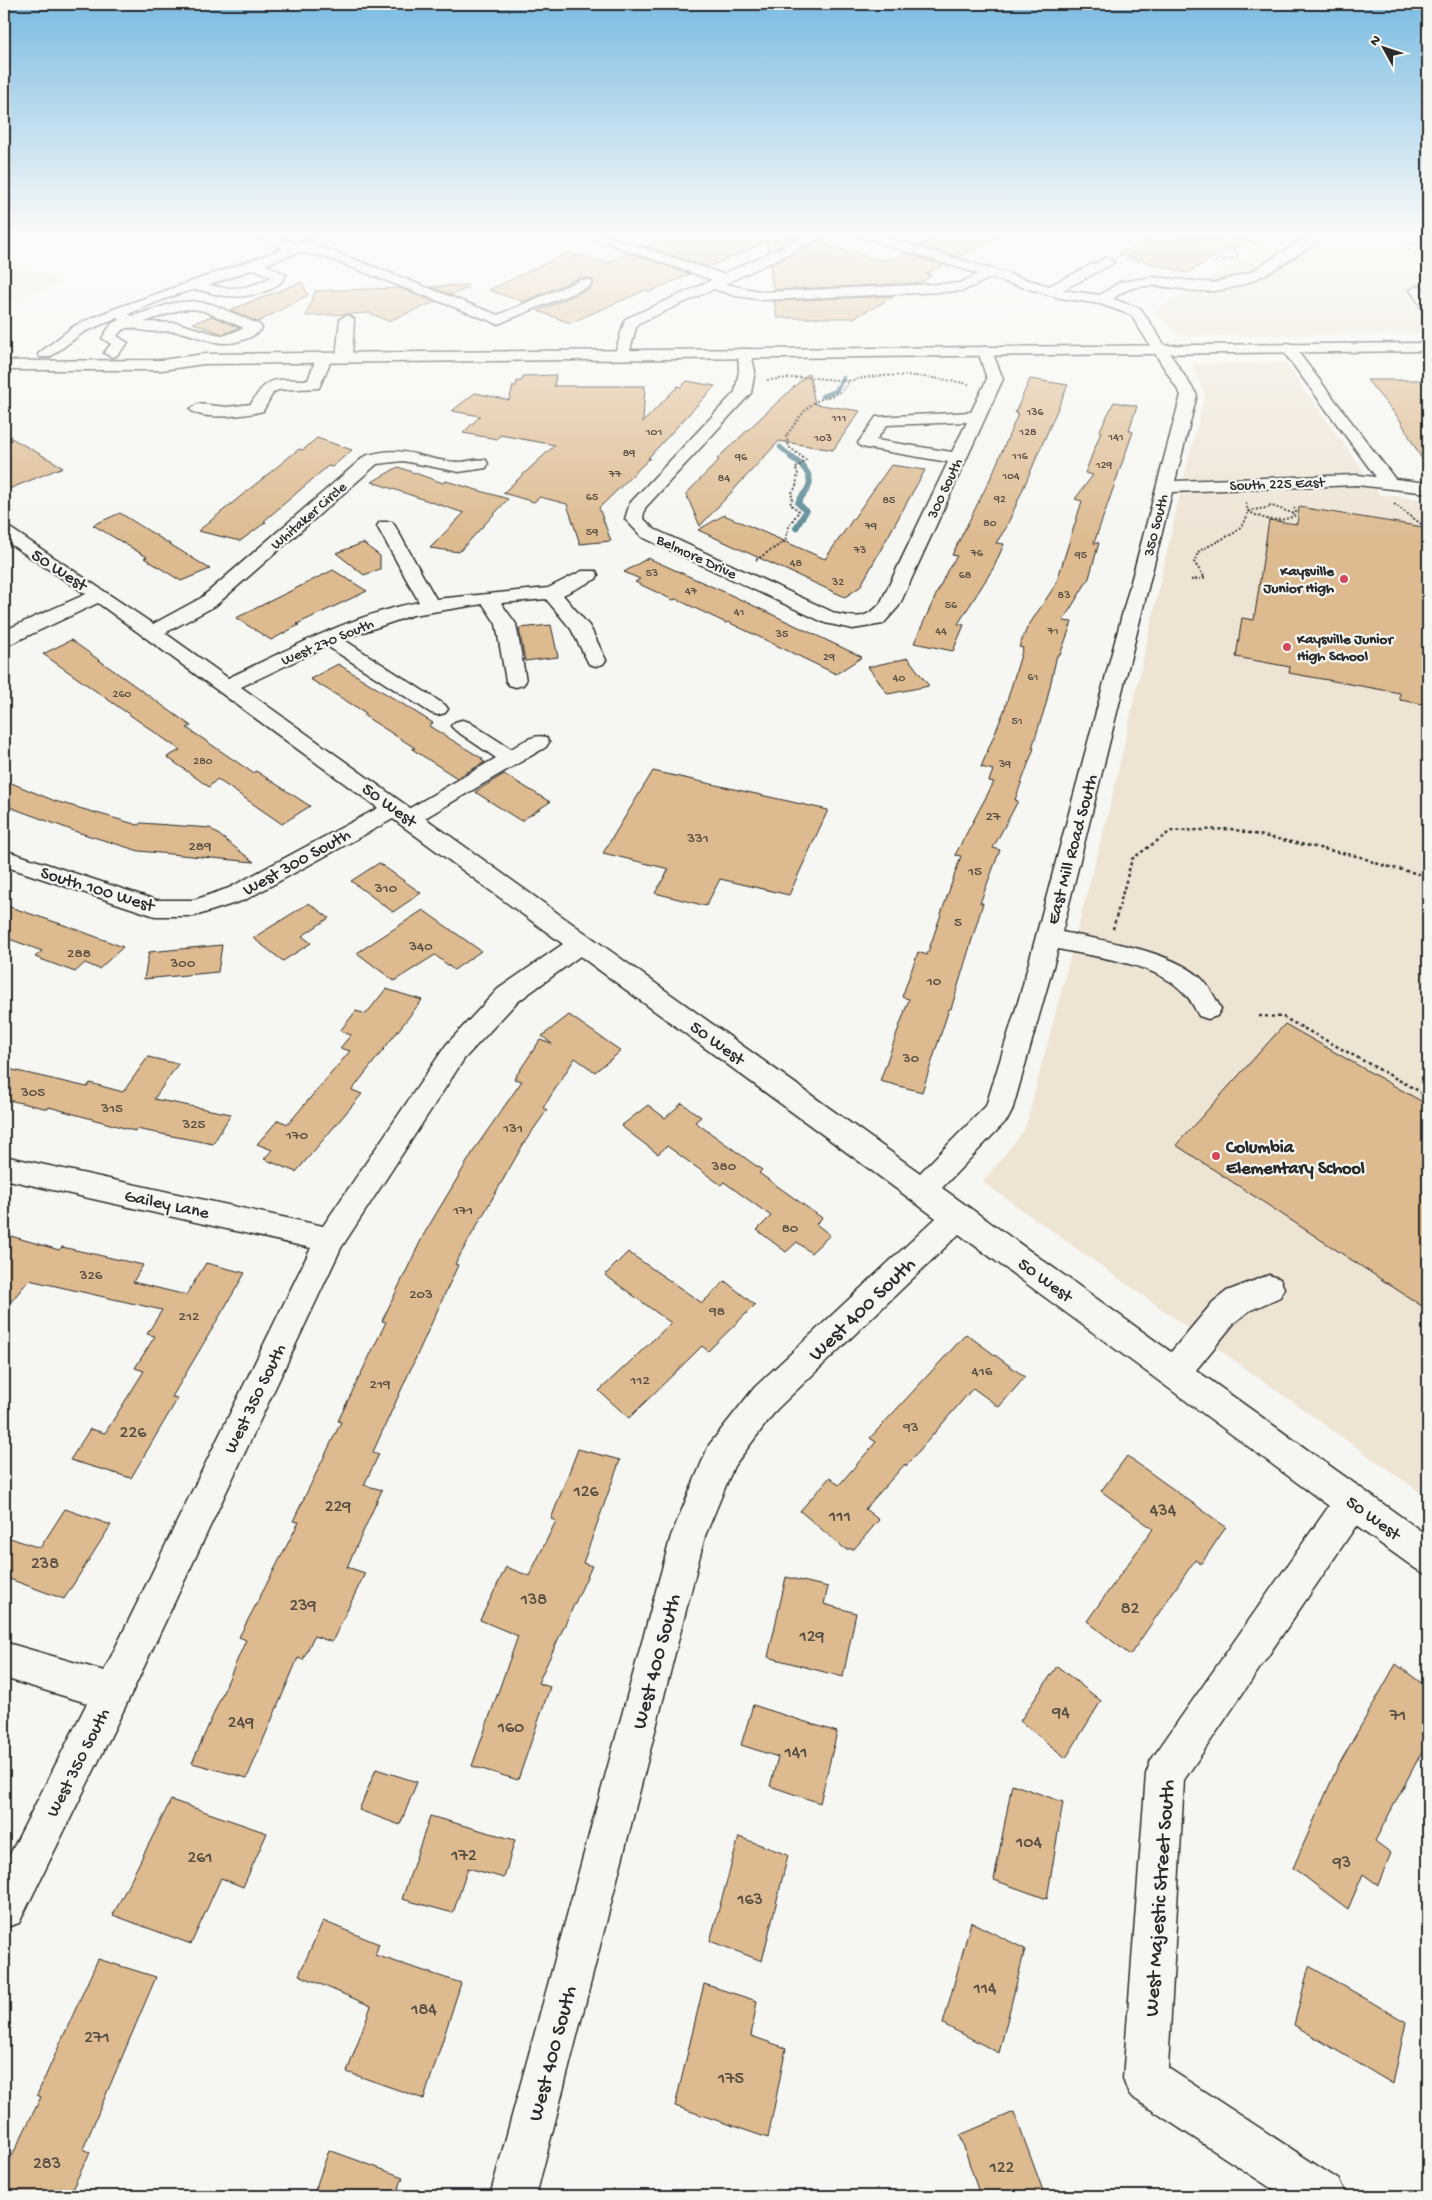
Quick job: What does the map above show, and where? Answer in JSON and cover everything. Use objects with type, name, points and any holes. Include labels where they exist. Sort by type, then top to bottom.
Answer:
[{"type":"street","points":[[44,354],[67,338]]},
{"type":"street","points":[[109,338],[121,343],[111,354]]},
{"type":"street","points":[[207,338],[214,340],[231,340],[236,338]]},
{"type":"street","points":[[344,358],[346,338]]},
{"type":"street","points":[[622,354],[626,338]]},
{"type":"street","name":"350 South","points":[[1108,707],[1189,395],[1152,338]]},
{"type":"street","points":[[204,359],[214,340]]},
{"type":"street","points":[[1287,347],[1389,483]]},
{"type":"street","points":[[4,366],[162,365],[204,359],[745,352],[1428,347]]},
{"type":"street","name":"300 South","points":[[876,620],[889,606],[995,379],[985,351]]},
{"type":"street","name":"Belmore Drive","points":[[745,352],[747,371],[743,393],[636,507],[634,519],[648,533],[832,619],[853,622],[876,620]]},
{"type":"street","points":[[4,353],[172,353],[204,359]]},
{"type":"street","points":[[314,385],[324,358]]},
{"type":"street","points":[[198,409],[227,412],[257,408],[266,390],[274,385],[330,385]]},
{"type":"street","points":[[957,458],[866,442],[882,420],[977,417]]},
{"type":"street","name":"Whitaker Circle","points":[[152,632],[208,602],[371,460],[391,454],[404,454],[457,467],[480,464]]},
{"type":"street","name":"South 225 East","points":[[1164,487],[1357,480],[1428,488]]},
{"type":"street","points":[[386,526],[413,576],[428,598]]},
{"type":"street","name":"50 West","points":[[4,532],[100,594],[1428,1557]]},
{"type":"street","name":"West 270 South","points":[[227,686],[328,638],[393,614],[428,598],[489,599],[551,593],[570,586],[589,575]]},
{"type":"street","points":[[551,593],[580,627],[596,660]]},
{"type":"street","points":[[4,641],[19,631],[100,594]]},
{"type":"street","points":[[489,599],[506,624],[516,681]]},
{"type":"street","points":[[328,638],[438,710]]},
{"type":"street","name":"East Mill Road South","points":[[922,1190],[998,1111],[1034,992],[1108,707]]},
{"type":"street","points":[[462,726],[511,758]]},
{"type":"street","name":"West 300 South","points":[[195,908],[237,894],[511,758],[538,742]]},
{"type":"street","name":"South 100 West","points":[[4,858],[155,908],[195,908]]},
{"type":"street","points":[[1048,938],[1164,968],[1179,974],[1192,985],[1208,1008]]},
{"type":"street","name":"West 350 South","points":[[4,1908],[112,1692],[330,1240],[455,1052],[507,996],[582,943]]},
{"type":"street","name":"Gailey Lane","points":[[4,1167],[330,1240]]},
{"type":"street","name":"West 400 South","points":[[513,2196],[688,1536],[721,1456],[766,1398],[958,1216]]},
{"type":"street","points":[[1174,1372],[1224,1312],[1238,1301],[1269,1288]]},
{"type":"street","name":"West Majestic Street South","points":[[1323,2196],[1145,2079],[1165,1774],[1352,1502]]},
{"type":"street","points":[[4,1660],[112,1692]]},
{"type":"path","points":[[764,380],[803,377],[838,382],[871,376],[923,375],[946,381],[974,384]]},
{"type":"path","points":[[749,564],[785,541],[789,526],[798,512],[790,504],[793,498],[791,494],[796,487],[798,472],[795,469],[806,460],[787,447],[786,436],[814,403],[841,393],[846,388],[848,381]]},
{"type":"path","points":[[1249,500],[1245,506],[1248,511],[1258,517],[1274,520],[1289,519],[1295,514]]},
{"type":"path","points":[[1393,503],[1428,529]]},
{"type":"path","points":[[1248,511],[1271,507]]},
{"type":"path","points":[[1294,508],[1295,514]]},
{"type":"path","points":[[1191,580],[1205,578],[1194,562],[1199,551],[1234,535],[1243,528],[1248,511]]},
{"type":"path","points":[[1282,511],[1295,514]]},
{"type":"path","points":[[1112,932],[1132,859],[1170,831],[1231,829],[1361,858],[1381,865],[1428,876]]},
{"type":"path","points":[[1259,1016],[1283,1018],[1428,1096]]},
{"type":"shaded area","name":"Columbia Elementary School","points":[[1285,363],[1380,494],[1428,500],[1428,1498],[983,1182],[1025,1129],[1113,794],[1180,493],[1205,395],[1192,364]]},
{"type":"building","points":[[809,373],[815,404],[860,411],[833,450],[779,441],[700,526],[686,494],[719,460],[717,459],[723,453]]},
{"type":"building","points":[[556,375],[554,386],[645,386],[643,422],[678,386],[681,387],[687,381],[715,386],[648,458],[650,458],[599,508],[611,541],[580,544],[567,504],[540,497],[534,502],[503,493],[555,445],[500,435],[497,439],[463,433],[480,416],[452,411],[475,393],[509,400],[513,386],[516,386],[517,381],[522,381],[523,376]]},
{"type":"building","points":[[1030,379],[1068,385],[1006,528],[996,543],[1004,544],[994,567],[958,624],[964,625],[953,651],[914,643],[947,571],[957,556],[952,555],[991,477],[1018,414],[1015,413]]},
{"type":"building","points":[[1367,380],[1428,380],[1428,470],[1400,420]]},
{"type":"building","points":[[1114,402],[1137,406],[1129,430],[1133,432],[1094,543],[1099,543],[1089,578],[1063,621],[1072,622],[1060,655],[1057,655],[1046,704],[1032,748],[1034,748],[1015,800],[1018,801],[993,848],[1000,850],[980,903],[983,903],[951,1009],[949,1009],[922,1092],[880,1081],[909,999],[902,997],[918,952],[927,955],[961,856],[955,855],[994,782],[989,781],[993,770],[981,767],[1004,711],[1023,648],[1019,647],[1027,628],[1056,584],[1082,501],[1075,499],[1093,475],[1085,473],[1101,432],[1099,432]]},
{"type":"building","points":[[4,434],[31,449],[63,467],[4,491]]},
{"type":"building","points":[[317,438],[352,450],[332,467],[328,466],[264,521],[266,522],[240,541],[198,531],[299,449],[303,450]]},
{"type":"building","points":[[891,465],[925,470],[860,587],[845,597],[698,530],[724,515],[825,559]]},
{"type":"building","points":[[398,467],[443,483],[446,481],[508,499],[459,552],[430,548],[464,513],[372,482]]},
{"type":"building","name":"Kaysville Junior High","points":[[1299,507],[1423,527],[1425,539],[1428,540],[1428,705],[1400,700],[1400,693],[1289,673],[1290,667],[1236,657],[1242,618],[1254,620],[1269,520],[1297,524]]},
{"type":"building","points":[[120,513],[210,569],[181,581],[144,558],[147,557],[93,525]]},
{"type":"building","points":[[363,543],[380,556],[380,569],[364,575],[336,553]]},
{"type":"building","points":[[648,558],[862,657],[836,674],[728,622],[726,623],[635,582],[640,579],[624,572]]},
{"type":"building","points":[[333,570],[367,591],[297,624],[299,625],[271,640],[236,618]]},
{"type":"building","points":[[551,625],[558,657],[525,661],[519,628]]},
{"type":"building","points":[[71,640],[191,726],[187,728],[253,773],[256,771],[310,806],[282,824],[217,779],[209,787],[167,757],[180,750],[43,654]]},
{"type":"building","points":[[908,658],[929,686],[888,694],[868,667]]},
{"type":"building","points":[[338,664],[433,723],[429,726],[485,762],[457,778],[412,749],[415,748],[363,715],[366,713],[310,679]]},
{"type":"building","points":[[653,771],[828,810],[789,895],[720,879],[706,906],[655,893],[669,869],[603,853]]},
{"type":"building","points":[[504,774],[550,802],[521,821],[475,792]]},
{"type":"building","points":[[4,780],[55,801],[138,825],[141,823],[210,828],[254,862],[139,851],[77,832],[4,805]]},
{"type":"building","points":[[379,863],[421,893],[393,912],[351,881]]},
{"type":"building","points":[[309,903],[329,918],[302,936],[311,943],[283,961],[253,938]]},
{"type":"building","points":[[4,905],[123,947],[99,969],[85,963],[75,972],[35,957],[42,951],[4,937]]},
{"type":"building","points":[[423,910],[481,951],[454,970],[435,955],[394,981],[357,953]]},
{"type":"building","points":[[222,945],[218,972],[144,979],[149,952]]},
{"type":"building","points":[[386,989],[422,1000],[352,1090],[362,1094],[296,1172],[264,1159],[272,1150],[257,1144],[278,1120],[288,1124],[350,1051],[340,1048],[351,1035],[340,1031],[356,1011],[366,1014]]},
{"type":"building","points":[[569,1015],[621,1051],[595,1072],[575,1058],[543,1108],[547,1110],[524,1143],[455,1264],[458,1265],[373,1452],[379,1454],[364,1485],[382,1490],[347,1567],[365,1573],[332,1642],[314,1636],[303,1660],[298,1658],[247,1778],[192,1763],[246,1640],[239,1637],[299,1522],[293,1521],[341,1422],[338,1421],[386,1322],[382,1321],[424,1234],[476,1147],[522,1081],[514,1079],[540,1040],[552,1044],[542,1036]]},
{"type":"building","points":[[1285,1024],[1428,1105],[1428,1310],[1176,1145]]},
{"type":"building","points":[[148,1057],[178,1064],[154,1099],[231,1114],[213,1144],[136,1129],[135,1131],[49,1107],[48,1109],[4,1099],[4,1068],[87,1087],[90,1083],[123,1092]]},
{"type":"building","points":[[682,1103],[701,1117],[695,1122],[762,1170],[759,1173],[822,1218],[816,1224],[830,1235],[811,1253],[797,1242],[786,1252],[757,1230],[771,1216],[724,1182],[721,1185],[667,1146],[658,1154],[621,1126],[648,1105],[665,1118]]},
{"type":"building","points":[[4,1234],[59,1250],[62,1247],[143,1265],[133,1282],[186,1295],[206,1263],[245,1273],[172,1397],[178,1398],[131,1478],[70,1460],[90,1429],[105,1433],[144,1371],[135,1368],[155,1336],[147,1334],[162,1310],[29,1280],[4,1310]]},
{"type":"building","points":[[628,1252],[702,1303],[725,1281],[755,1305],[708,1351],[702,1346],[629,1418],[599,1391],[671,1323],[605,1275]]},
{"type":"building","points":[[966,1334],[1025,1377],[999,1407],[973,1388],[906,1466],[905,1464],[865,1509],[879,1520],[854,1549],[845,1549],[800,1511],[830,1477],[839,1485],[876,1442],[870,1438]]},
{"type":"building","points":[[578,1449],[620,1460],[583,1563],[592,1566],[538,1683],[550,1687],[518,1780],[472,1766],[518,1636],[480,1620],[506,1567],[529,1576],[556,1521],[551,1519]]},
{"type":"building","points":[[1127,1456],[1226,1527],[1201,1564],[1195,1560],[1130,1655],[1087,1621],[1153,1529],[1101,1491]]},
{"type":"building","points":[[65,1509],[111,1525],[64,1599],[4,1577],[4,1536],[40,1548]]},
{"type":"building","points":[[786,1577],[828,1587],[824,1604],[856,1613],[843,1677],[768,1657]]},
{"type":"building","points":[[1396,1664],[1428,1688],[1428,1740],[1375,1841],[1391,1853],[1378,1885],[1363,1874],[1348,1909],[1293,1868],[1337,1768]]},
{"type":"building","points":[[1057,1666],[1101,1701],[1066,1758],[1020,1721]]},
{"type":"building","points":[[753,1705],[837,1732],[820,1803],[770,1786],[778,1757],[741,1745]]},
{"type":"building","points":[[376,1769],[417,1782],[400,1825],[359,1810]]},
{"type":"building","points":[[1012,1784],[1063,1802],[1047,1899],[994,1880]]},
{"type":"building","points":[[171,1800],[267,1833],[243,1887],[221,1878],[191,1944],[113,1915]]},
{"type":"building","points":[[430,1816],[515,1840],[504,1878],[468,1868],[453,1913],[402,1899]]},
{"type":"building","points":[[739,1837],[788,1855],[762,1961],[710,1941]]},
{"type":"building","points":[[323,1921],[379,1944],[375,1955],[461,1983],[424,2099],[347,2072],[371,2006],[299,1975]]},
{"type":"building","points":[[971,1922],[1025,1949],[999,2053],[943,2024]]},
{"type":"building","points":[[98,1959],[156,1977],[83,2149],[90,2152],[69,2196],[4,2196],[4,2172],[41,2097],[37,2095]]},
{"type":"building","points":[[1309,1966],[1406,2022],[1393,2084],[1294,2025]]},
{"type":"building","points":[[704,1984],[757,2001],[751,2036],[786,2048],[768,2138],[675,2106]]},
{"type":"building","points":[[1014,2112],[1045,2196],[980,2196],[960,2135]]},
{"type":"building","points":[[329,2150],[403,2177],[396,2196],[313,2196]]},
{"type":"waterway","points":[[822,396],[836,391],[843,378]]},
{"type":"waterway","points":[[780,447],[793,458]]},
{"type":"waterway","points":[[791,457],[803,467],[810,480],[807,490],[798,503],[806,511],[796,528]]},
{"type":"place","name":"Kaysville Junior High","points":[[1344,579]]},
{"type":"place","name":"Kaysville Junior High School","points":[[1287,647]]},
{"type":"place","name":"Columbia Elementary School","points":[[1216,1156]]}]
